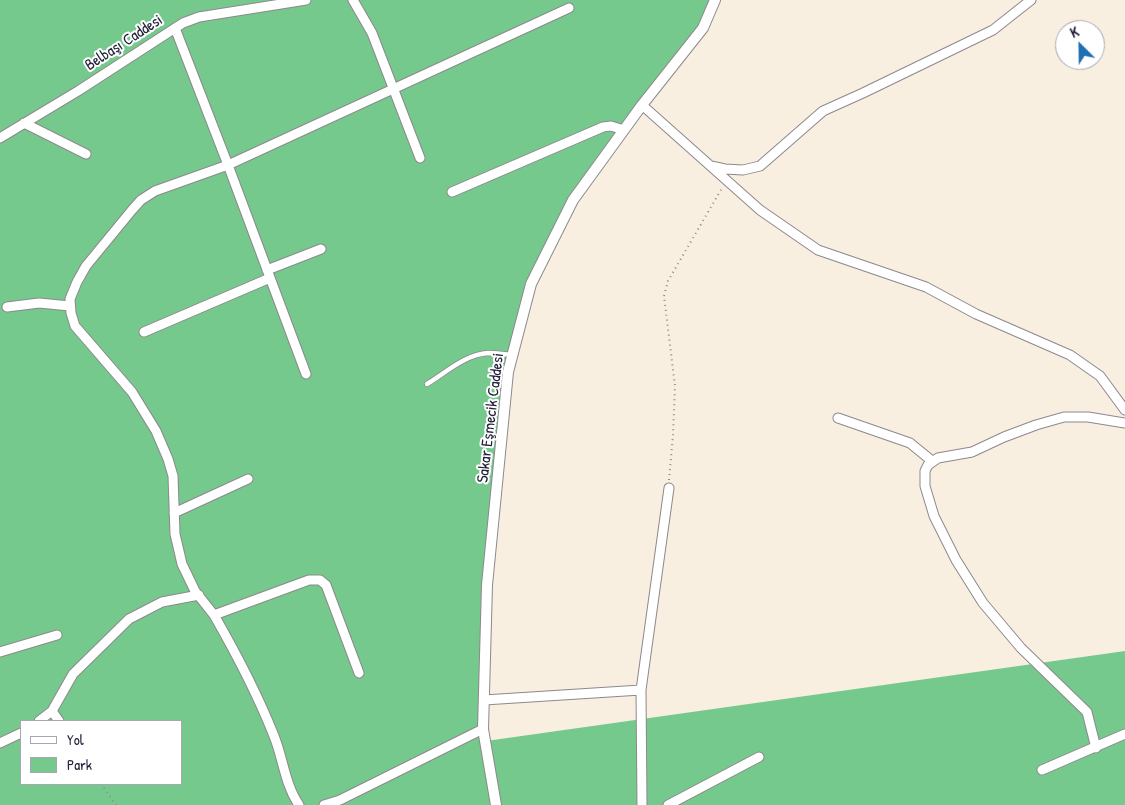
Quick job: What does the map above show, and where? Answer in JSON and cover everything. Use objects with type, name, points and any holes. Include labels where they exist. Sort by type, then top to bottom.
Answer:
[{"type":"street","name":"Belbaşı Caddesi","points":[[0,138],[78,91],[183,23],[200,17],[306,0]]},
{"type":"street","points":[[353,0],[372,33],[420,158]]},
{"type":"street","name":"Sakar Eşmecik Caddesi","points":[[496,805],[484,728],[487,586],[508,372],[531,284],[573,200],[642,105],[703,28],[715,0]]},
{"type":"street","points":[[708,165],[734,170],[760,166],[823,111],[864,94],[993,30],[1031,0]]},
{"type":"street","points":[[299,805],[292,793],[275,738],[248,675],[214,615],[195,591],[182,564],[175,534],[173,476],[156,431],[132,392],[75,326],[70,313],[70,299],[86,266],[141,200],[155,191],[228,165],[569,8]]},
{"type":"street","points":[[175,28],[306,374]]},
{"type":"street","points":[[642,105],[760,210],[818,250],[926,288],[976,314],[1070,355],[1100,376],[1125,410]]},
{"type":"street","points":[[24,122],[86,154]]},
{"type":"street","points":[[452,192],[603,127],[611,126],[624,130]]},
{"type":"street","points":[[144,332],[321,249]]},
{"type":"street","points":[[8,307],[39,303],[70,306]]},
{"type":"street","points":[[1096,748],[1087,712],[1015,640],[983,603],[956,560],[934,516],[925,486],[925,471],[932,461],[938,458],[972,452],[1004,437],[1064,417],[1088,417],[1125,423]]},
{"type":"street","points":[[838,418],[910,443],[932,461]]},
{"type":"street","points":[[174,513],[248,479]]},
{"type":"street","points":[[642,805],[641,690],[668,488]]},
{"type":"street","points":[[214,615],[310,580],[320,580],[326,585],[360,673]]},
{"type":"street","points":[[40,720],[52,711],[73,674],[129,619],[162,602],[199,595]]},
{"type":"street","points":[[0,652],[57,635]]},
{"type":"street","points":[[484,700],[641,690]]},
{"type":"street","points":[[52,711],[58,720]]},
{"type":"street","points":[[324,805],[340,800],[484,728]]},
{"type":"street","points":[[0,743],[20,733]]},
{"type":"street","points":[[1042,770],[1125,734]]},
{"type":"street","points":[[668,805],[759,757]]},
{"type":"lane","points":[[427,384],[474,356],[486,353],[513,355]]},
{"type":"path","points":[[668,488],[675,386],[664,296],[668,281],[726,180]]},
{"type":"path","points":[[102,785],[116,805]]},
{"type":"green space","points":[[0,0],[714,0],[687,45],[603,158],[544,261],[512,352],[493,539],[486,741],[1125,651],[1125,805],[0,805]]}]
